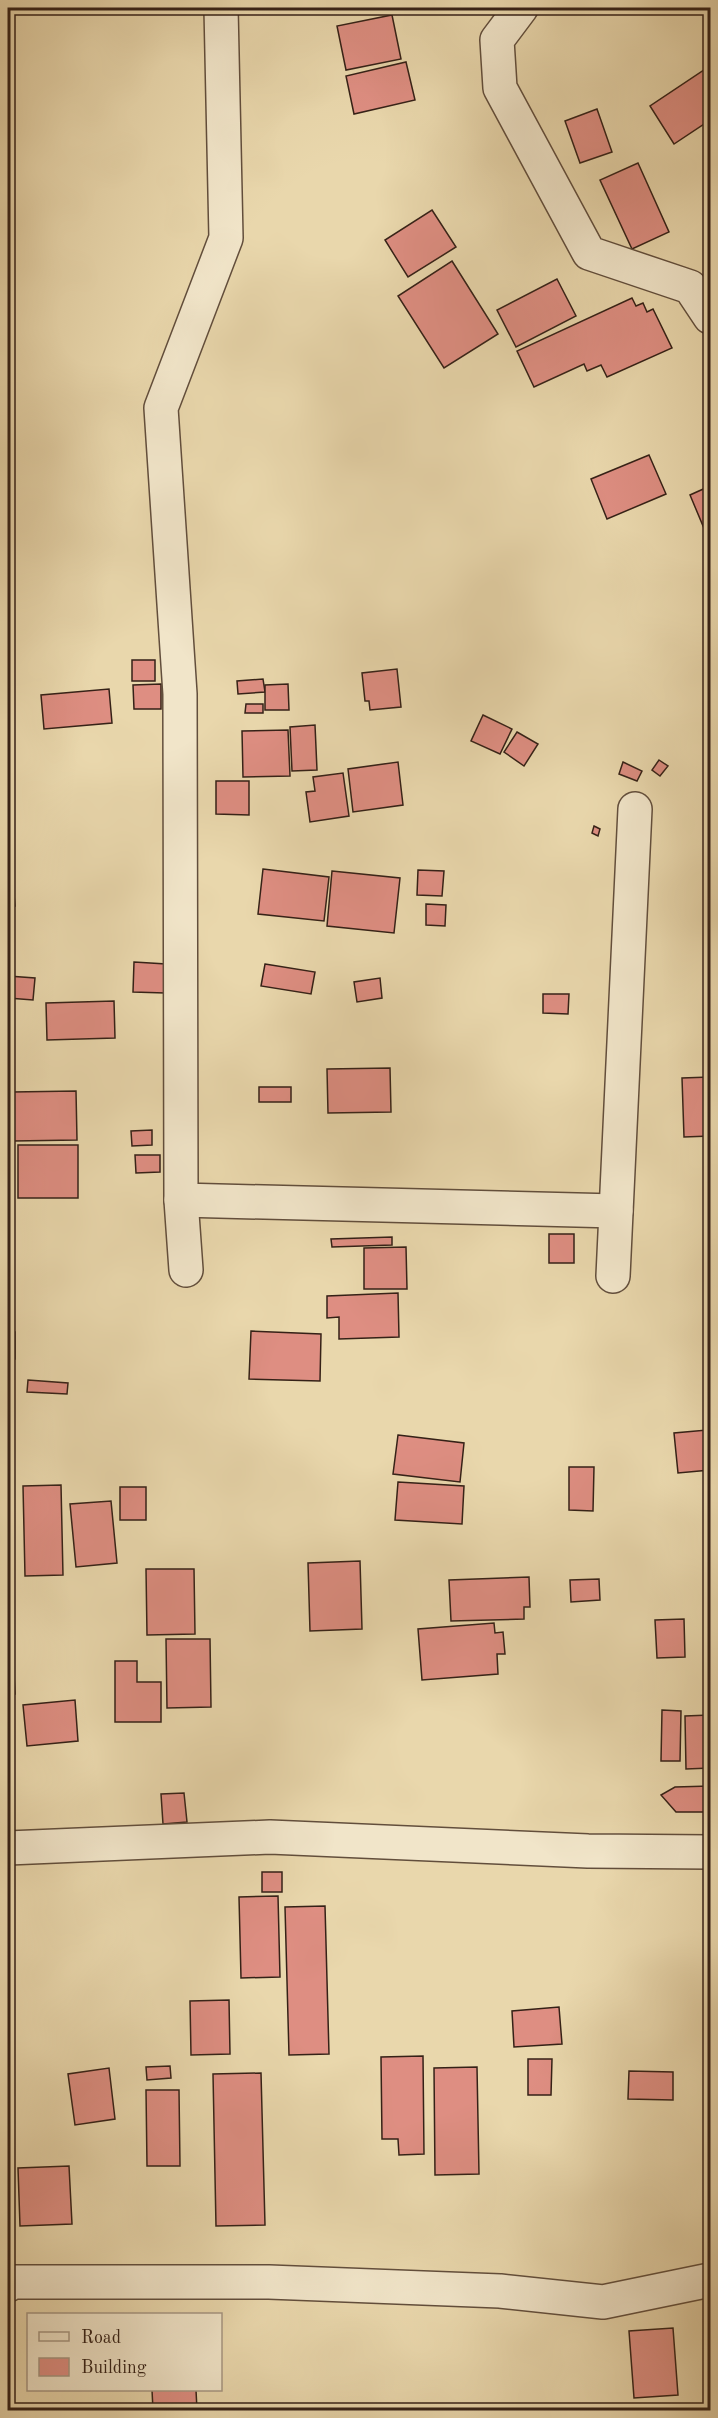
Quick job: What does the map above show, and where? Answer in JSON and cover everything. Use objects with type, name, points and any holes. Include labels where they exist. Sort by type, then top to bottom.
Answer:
[{"type":"street","points":[[186,1270],[181,1200],[180,694],[162,408],[226,238],[221,8]]},
{"type":"street","points":[[521,8],[497,40],[500,88],[589,253],[690,287],[711,317]]},
{"type":"street","points":[[614,1276],[634,809]]},
{"type":"street","points":[[181,1200],[616,1211]]},
{"type":"street","points":[[8,1848],[270,1837],[588,1851],[711,1852]]},
{"type":"street","points":[[8,2285],[13,2282],[269,2282],[500,2291],[603,2302],[711,2280]]},
{"type":"building","points":[[392,15],[401,59],[346,70],[337,26]]},
{"type":"building","points":[[406,62],[415,100],[354,114],[346,76]]},
{"type":"building","points":[[710,66],[710,120],[674,144],[650,106]]},
{"type":"building","points":[[597,109],[612,152],[580,163],[565,121]]},
{"type":"building","points":[[638,163],[669,232],[632,249],[600,180]]},
{"type":"building","points":[[432,210],[456,247],[408,277],[385,240]]},
{"type":"building","points":[[452,261],[498,334],[444,368],[398,296]]},
{"type":"building","points":[[557,279],[576,316],[516,347],[497,310]]},
{"type":"building","points":[[632,298],[636,306],[643,303],[647,312],[653,309],[672,348],[607,377],[601,365],[587,371],[584,364],[534,387],[517,351]]},
{"type":"building","points":[[649,455],[666,494],[607,519],[591,479]]},
{"type":"building","points":[[710,486],[710,532],[706,533],[690,495]]},
{"type":"building","points":[[132,660],[155,660],[155,681],[132,681]]},
{"type":"building","points":[[397,669],[401,707],[370,710],[369,701],[365,701],[362,673]]},
{"type":"building","points":[[263,679],[265,692],[238,694],[237,681]]},
{"type":"building","points":[[161,684],[161,709],[134,709],[133,685]]},
{"type":"building","points":[[288,684],[289,710],[265,710],[265,685]]},
{"type":"building","points":[[109,689],[112,723],[44,729],[41,695]]},
{"type":"building","points":[[246,704],[263,704],[263,713],[245,713]]},
{"type":"building","points":[[483,715],[512,729],[500,754],[471,741]]},
{"type":"building","points":[[315,725],[317,770],[292,771],[290,727]]},
{"type":"building","points":[[288,730],[290,776],[243,777],[242,731]]},
{"type":"building","points":[[517,732],[538,744],[524,766],[504,752]]},
{"type":"building","points":[[659,760],[668,766],[660,776],[652,770]]},
{"type":"building","points":[[398,762],[403,805],[353,812],[348,769]]},
{"type":"building","points":[[623,762],[642,771],[637,781],[619,774]]},
{"type":"building","points":[[343,773],[349,816],[310,822],[306,792],[315,791],[313,777]]},
{"type":"building","points":[[216,781],[249,781],[249,815],[216,814]]},
{"type":"building","points":[[594,826],[600,829],[598,836],[592,833]]},
{"type":"building","points":[[263,869],[329,877],[324,921],[258,914]]},
{"type":"building","points":[[418,870],[444,871],[442,896],[417,895]]},
{"type":"building","points":[[12,871],[15,906],[8,906],[8,872]]},
{"type":"building","points":[[332,871],[400,878],[394,933],[327,926]]},
{"type":"building","points":[[426,904],[446,905],[445,926],[426,925]]},
{"type":"building","points":[[134,962],[166,964],[165,993],[133,992]]},
{"type":"building","points":[[265,964],[315,972],[311,994],[261,986]]},
{"type":"building","points":[[8,976],[35,978],[33,1000],[8,998]]},
{"type":"building","points":[[380,978],[382,998],[357,1002],[354,982]]},
{"type":"building","points":[[543,994],[569,994],[568,1014],[543,1013]]},
{"type":"building","points":[[114,1001],[115,1038],[47,1040],[46,1003]]},
{"type":"building","points":[[390,1068],[391,1112],[328,1113],[327,1069]]},
{"type":"building","points":[[710,1077],[710,1136],[684,1137],[682,1078]]},
{"type":"building","points":[[259,1087],[291,1087],[291,1102],[259,1102]]},
{"type":"building","points":[[76,1091],[77,1140],[13,1141],[12,1092]]},
{"type":"building","points":[[152,1130],[152,1145],[132,1146],[131,1131]]},
{"type":"building","points":[[18,1145],[78,1145],[78,1198],[18,1198]]},
{"type":"building","points":[[135,1155],[160,1155],[160,1172],[136,1173]]},
{"type":"building","points":[[549,1234],[574,1234],[574,1263],[549,1263]]},
{"type":"building","points":[[392,1237],[392,1245],[332,1247],[331,1239]]},
{"type":"building","points":[[406,1247],[407,1289],[364,1289],[364,1248]]},
{"type":"building","points":[[398,1293],[399,1337],[339,1339],[339,1317],[327,1318],[327,1296]]},
{"type":"building","points":[[251,1331],[321,1334],[320,1381],[249,1379]]},
{"type":"building","points":[[8,1332],[15,1332],[15,1359],[8,1359]]},
{"type":"building","points":[[28,1380],[68,1383],[67,1394],[27,1392]]},
{"type":"building","points":[[707,1430],[710,1470],[678,1473],[674,1433]]},
{"type":"building","points":[[398,1435],[464,1443],[460,1482],[393,1474]]},
{"type":"building","points":[[569,1467],[594,1467],[593,1511],[569,1510]]},
{"type":"building","points":[[398,1482],[464,1486],[462,1524],[395,1520]]},
{"type":"building","points":[[61,1485],[63,1575],[25,1576],[23,1486]]},
{"type":"building","points":[[120,1487],[146,1487],[146,1520],[120,1520]]},
{"type":"building","points":[[111,1501],[117,1563],[76,1567],[70,1504]]},
{"type":"building","points":[[360,1561],[362,1629],[310,1631],[308,1563]]},
{"type":"building","points":[[146,1569],[194,1569],[195,1634],[147,1635]]},
{"type":"building","points":[[529,1577],[530,1607],[524,1607],[524,1619],[451,1621],[449,1580]]},
{"type":"building","points":[[599,1579],[600,1600],[571,1602],[570,1580]]},
{"type":"building","points":[[684,1619],[685,1657],[657,1658],[655,1620]]},
{"type":"building","points":[[494,1623],[495,1633],[503,1632],[505,1654],[497,1654],[498,1674],[422,1680],[418,1629]]},
{"type":"building","points":[[166,1639],[210,1639],[211,1707],[167,1708]]},
{"type":"building","points":[[13,1654],[15,1694],[8,1694],[8,1655]]},
{"type":"building","points":[[115,1661],[137,1661],[137,1682],[161,1682],[161,1722],[115,1722]]},
{"type":"building","points":[[75,1700],[78,1741],[27,1746],[23,1705]]},
{"type":"building","points":[[662,1710],[681,1711],[680,1761],[661,1761]]},
{"type":"building","points":[[710,1715],[710,1768],[686,1769],[685,1716]]},
{"type":"building","points":[[710,1786],[710,1812],[676,1812],[661,1795],[675,1787]]},
{"type":"building","points":[[184,1793],[187,1822],[163,1824],[161,1794]]},
{"type":"building","points":[[262,1872],[282,1872],[282,1892],[262,1892]]},
{"type":"building","points":[[278,1896],[280,1977],[241,1978],[239,1897]]},
{"type":"building","points":[[325,1906],[329,2054],[289,2055],[285,1907]]},
{"type":"building","points":[[229,2000],[230,2054],[191,2055],[190,2001]]},
{"type":"building","points":[[559,2007],[562,2044],[514,2047],[512,2011]]},
{"type":"building","points":[[423,2056],[424,2154],[399,2155],[398,2139],[382,2139],[381,2057]]},
{"type":"building","points":[[528,2059],[552,2059],[551,2095],[528,2095]]},
{"type":"building","points":[[170,2066],[171,2078],[147,2080],[146,2067]]},
{"type":"building","points":[[477,2067],[479,2174],[435,2175],[434,2068]]},
{"type":"building","points":[[109,2068],[115,2119],[75,2125],[68,2074]]},
{"type":"building","points":[[629,2071],[673,2072],[673,2100],[628,2099]]},
{"type":"building","points":[[261,2073],[265,2225],[216,2226],[213,2074]]},
{"type":"building","points":[[146,2090],[179,2090],[180,2166],[147,2166]]},
{"type":"building","points":[[69,2166],[72,2224],[20,2226],[18,2168]]},
{"type":"building","points":[[673,2328],[678,2395],[634,2398],[629,2331]]},
{"type":"building","points":[[152,2391],[196,2391],[197,2410],[153,2410]]}]
